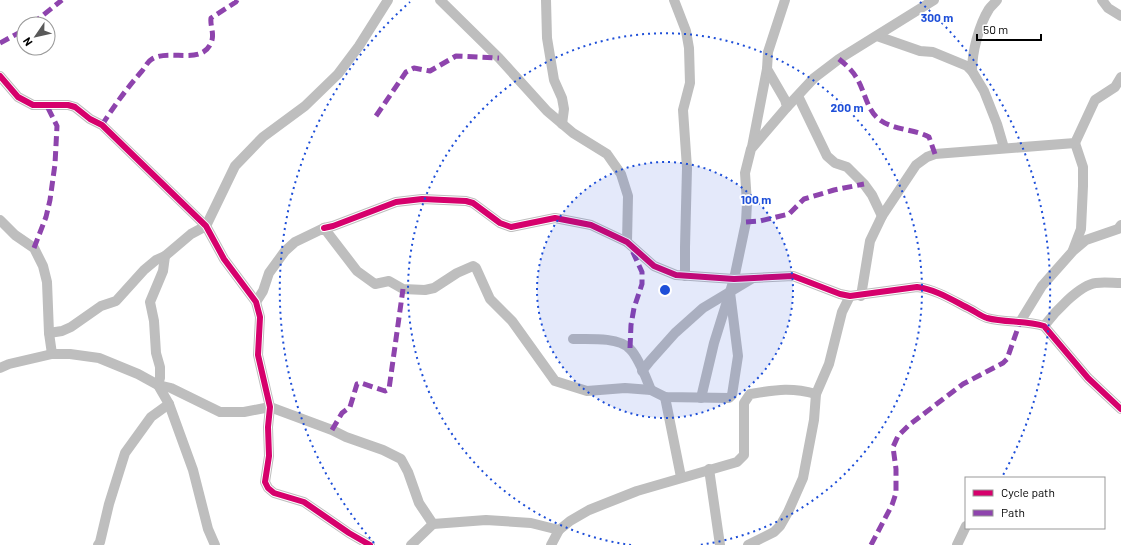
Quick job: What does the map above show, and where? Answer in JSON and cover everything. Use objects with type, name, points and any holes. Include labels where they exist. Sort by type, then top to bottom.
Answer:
[{"type":"street","points":[[49,333],[62,332],[101,306],[116,301],[144,270],[156,260],[165,256],[191,234],[206,226],[235,166],[262,137],[305,106],[338,74],[359,46],[388,0]]},
{"type":"street","points":[[440,0],[499,58],[547,111],[573,133],[607,154],[621,174],[628,196],[627,242]]},
{"type":"street","points":[[546,0],[547,38],[554,80],[562,98],[564,109],[562,124]]},
{"type":"street","points":[[674,0],[686,31],[689,48],[690,83],[683,110],[687,168],[684,247],[685,276]]},
{"type":"street","points":[[701,398],[714,343],[734,279],[746,222],[747,203],[745,173],[767,69],[768,52],[786,0]]},
{"type":"street","points":[[751,149],[814,78],[839,59],[934,0]]},
{"type":"street","points":[[972,71],[972,59],[977,39],[989,9],[998,0]]},
{"type":"street","points":[[1102,0],[1108,8],[1121,16]]},
{"type":"street","points":[[877,36],[920,51],[933,52],[967,66],[972,71],[984,91],[997,124],[1004,148]]},
{"type":"street","points":[[767,69],[785,100],[787,107]]},
{"type":"street","points":[[0,76],[18,97],[32,105],[68,105],[75,107],[90,119],[102,125],[206,226],[224,260],[256,302],[260,317],[258,355],[270,407],[268,427],[269,456],[265,482],[268,488],[274,493],[304,502],[349,533],[370,545]]},
{"type":"street","points":[[1073,250],[1081,229],[1083,186],[1083,167],[1075,143],[1095,100],[1115,87],[1121,77]]},
{"type":"street","points":[[798,96],[827,156],[835,163],[847,167],[864,184],[872,195],[882,216]]},
{"type":"street","points":[[861,296],[870,241],[882,216],[916,165],[927,157],[935,154],[1075,143]]},
{"type":"street","points":[[256,302],[263,291],[269,273],[285,252],[295,242],[324,228],[396,202],[422,199],[459,201],[473,203],[500,223],[507,226],[555,218],[591,225],[627,242],[654,266],[676,276],[734,279],[793,276],[840,294],[850,296],[861,296],[917,287],[949,299],[986,318],[1012,322],[1034,323],[1044,326],[1088,378],[1121,409]]},
{"type":"street","points":[[0,220],[16,235],[34,248],[43,266],[47,282],[49,333],[52,354]]},
{"type":"street","points":[[324,228],[357,271],[375,284],[389,281],[403,289],[425,290],[434,288],[457,273],[473,266],[476,268],[490,299],[512,322],[556,381],[587,391],[625,388],[651,390],[665,397],[729,398],[732,395],[738,356],[730,292]]},
{"type":"street","points":[[1020,322],[1042,286],[1073,250],[1086,240],[1120,228]]},
{"type":"street","points":[[165,256],[163,271],[150,302],[154,321],[156,353],[160,367],[160,378],[158,385],[169,404],[193,470],[208,529],[215,545]]},
{"type":"street","points":[[642,371],[675,333],[703,308],[755,277]]},
{"type":"street","points":[[1044,326],[1074,294],[1094,283],[1121,283]]},
{"type":"street","points":[[748,545],[774,532],[780,526],[803,478],[814,420],[816,394],[829,364],[842,312],[850,296]]},
{"type":"street","points":[[573,339],[611,340],[630,348],[651,390]]},
{"type":"street","points":[[0,368],[9,364],[52,354],[70,354],[99,358],[138,374],[158,385],[171,388],[220,412],[244,412],[270,407],[383,450],[401,460],[408,472],[419,503],[433,524]]},
{"type":"street","points":[[551,545],[559,530],[570,521],[589,510],[637,491],[737,462],[744,455],[744,403],[750,394],[783,388],[804,390],[816,394]]},
{"type":"street","points":[[665,397],[681,477]]},
{"type":"street","points":[[98,545],[125,452],[151,416],[169,404]]},
{"type":"street","points":[[709,469],[720,545]]},
{"type":"street","points":[[411,545],[433,524],[486,520],[531,523],[559,530]]},
{"type":"street","points":[[957,545],[965,528]]},
{"type":"marked path","points":[[42,16],[62,0]]},
{"type":"marked path","points":[[102,125],[121,97],[151,60],[159,56],[194,55],[202,53],[208,48],[212,40],[211,18],[237,0]]},
{"type":"marked path","points":[[0,43],[16,34]]},
{"type":"marked path","points":[[376,116],[406,72],[414,68],[430,71],[456,56],[499,58]]},
{"type":"marked path","points":[[839,59],[854,74],[875,116],[891,126],[917,132],[929,137],[935,154]]},
{"type":"marked path","points":[[34,248],[46,217],[55,164],[57,126],[47,106]]},
{"type":"marked path","points":[[746,222],[760,221],[789,214],[804,199],[834,190],[864,184]]},
{"type":"marked path","points":[[630,348],[631,325],[634,308],[642,284],[642,272],[631,248]]},
{"type":"marked path","points":[[332,430],[342,413],[350,407],[357,384],[361,383],[385,391],[389,389],[403,289]]},
{"type":"marked path","points":[[871,545],[892,505],[896,493],[896,469],[893,447],[898,436],[909,425],[963,384],[1003,363],[1007,359],[1020,322]]},
{"type":"cycle path","points":[[0,76],[18,97],[33,105],[68,105],[75,107],[90,119],[102,125],[206,226],[224,259],[256,302],[260,317],[258,355],[270,407],[268,427],[269,456],[265,482],[268,488],[274,493],[304,502],[349,533],[370,545]]},
{"type":"cycle path","points":[[324,228],[396,202],[422,199],[466,201],[473,203],[500,223],[511,227],[555,218],[591,225],[627,242],[654,266],[676,275],[734,279],[793,276],[840,294],[850,296],[917,287],[924,288],[944,296],[987,318],[1044,326],[1088,378],[1121,409]]}]
